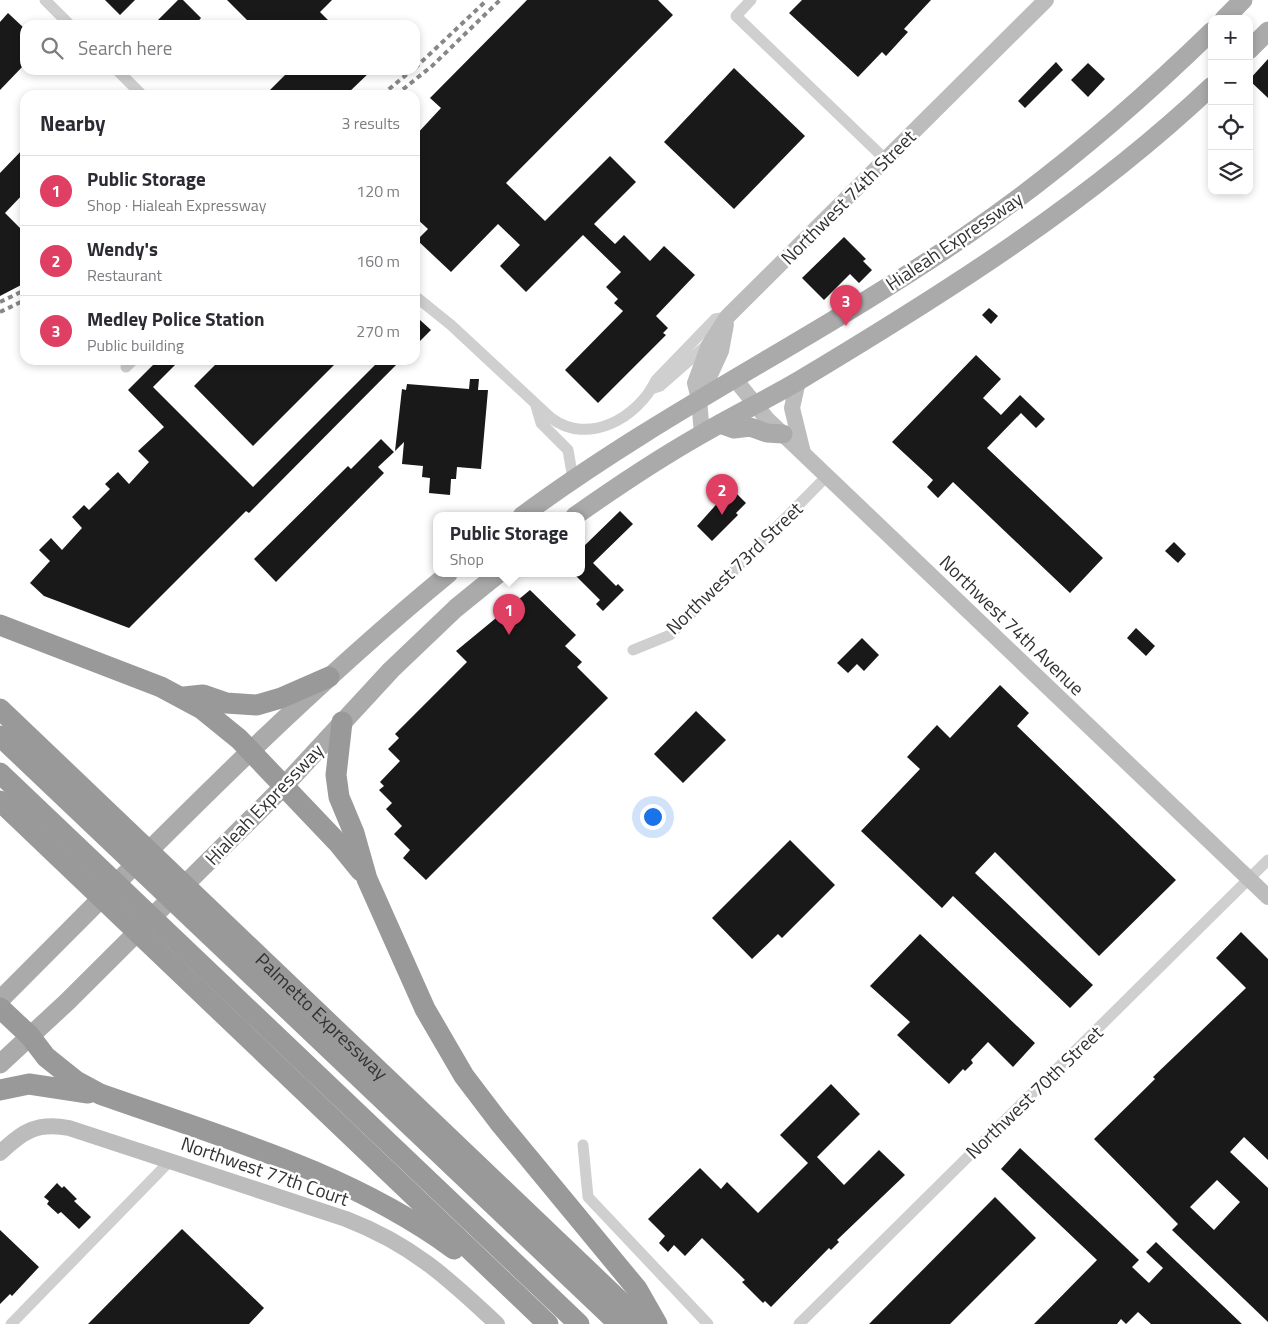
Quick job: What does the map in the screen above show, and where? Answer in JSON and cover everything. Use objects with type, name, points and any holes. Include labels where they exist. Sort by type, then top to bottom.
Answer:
[{"type":"highway","points":[[0,625],[140,678],[182,697],[220,722],[339,844],[367,878]]},
{"type":"highway","points":[[182,697],[203,695],[232,704],[256,705],[281,698],[329,677]]},
{"type":"highway","name":"Palmetto Expressway","points":[[0,709],[123,839],[644,1324]]},
{"type":"highway","points":[[342,722],[336,775],[339,797],[354,833],[367,878],[424,1008],[464,1076],[516,1143],[637,1289],[657,1324]]},
{"type":"highway","points":[[0,736],[123,839]]},
{"type":"highway","points":[[0,773],[89,873]]},
{"type":"highway","points":[[0,801],[89,873],[579,1324]]},
{"type":"highway","points":[[198,910],[619,1324]]},
{"type":"highway","points":[[164,944],[548,1324]]},
{"type":"highway","points":[[0,1008],[30,1036],[46,1057],[76,1082],[100,1094],[292,1162],[346,1184],[433,1234],[523,1300]]},
{"type":"highway","points":[[0,1090],[29,1084],[100,1094]]},
{"type":"main road","points":[[1228,15],[1243,0]]},
{"type":"main road","points":[[1253,46],[1268,31]]},
{"type":"main road","name":"Hialeah Expressway","points":[[528,512],[573,479],[699,399],[946,249],[1024,195],[1114,122],[1208,35]]},
{"type":"main road","name":"Hialeah Expressway","points":[[581,512],[702,434],[798,381],[922,306],[1001,255],[1125,162],[1208,89]]},
{"type":"main road","points":[[720,424],[734,429],[750,427],[767,433],[783,434]]},
{"type":"main road","points":[[0,1000],[249,751],[329,677],[445,577]]},
{"type":"main road","name":"Hialeah Expressway","points":[[30,1036],[68,1002],[283,787],[342,722],[429,633],[494,577]]},
{"type":"main road","points":[[3,1061],[30,1036]]},
{"type":"street","points":[[45,0],[65,20]]},
{"type":"street","points":[[752,0],[736,16],[886,160]]},
{"type":"street","name":"Northwest 74th Street","points":[[651,390],[656,380],[716,319],[726,324],[1046,0]]},
{"type":"street","points":[[122,75],[137,90]]},
{"type":"street","points":[[420,300],[451,325],[536,404],[541,424],[568,450],[573,479]]},
{"type":"street","points":[[702,434],[699,399],[694,383],[711,342],[726,324]]},
{"type":"street","points":[[699,399],[721,351],[726,324]]},
{"type":"street","name":"Northwest 74th Street","points":[[536,404],[559,424],[574,429],[589,430],[614,423],[651,390],[660,386],[711,342]]},
{"type":"street","name":"Northwest 74th Avenue","points":[[734,378],[755,405],[783,434],[1268,897]]},
{"type":"street","points":[[798,381],[792,408],[803,453]]},
{"type":"street","name":"Northwest 73rd Street","points":[[633,650],[670,635],[827,476]]},
{"type":"street","name":"Northwest 70th Street","points":[[799,1324],[1268,860]]},
{"type":"street","name":"Northwest 77th Court","points":[[0,1153],[24,1133],[50,1125],[94,1134],[346,1219],[382,1234],[412,1251],[434,1267],[497,1324]]},
{"type":"street","points":[[583,1146],[588,1197],[628,1242],[708,1324]]},
{"type":"street","points":[[11,1324],[171,1160]]},
{"type":"building","points":[[105,0],[135,0],[120,15]]},
{"type":"building","points":[[178,0],[183,0],[201,18],[199,20],[158,20]]},
{"type":"building","points":[[227,0],[332,0],[320,12],[328,20],[247,20]]},
{"type":"building","points":[[527,0],[658,0],[673,15],[506,183],[545,221],[610,156],[636,182],[594,224],[615,244],[624,235],[650,261],[664,246],[695,275],[656,316],[668,328],[663,333],[666,335],[598,403],[565,370],[623,311],[614,303],[618,299],[606,287],[621,272],[583,235],[526,292],[500,266],[520,245],[498,224],[451,272],[420,243],[420,237],[428,229],[420,222],[420,131],[441,108],[430,98]]},
{"type":"building","points":[[802,0],[931,0],[904,29],[908,32],[886,56],[882,52],[858,77],[789,13]]},
{"type":"building","points":[[8,13],[20,24],[20,69],[0,90],[0,22]]},
{"type":"building","points":[[1268,59],[1268,98],[1253,84],[1253,76]]},
{"type":"building","points":[[1056,62],[1063,70],[1025,108],[1018,101]]},
{"type":"building","points":[[1088,63],[1105,79],[1088,97],[1071,80]]},
{"type":"building","points":[[734,68],[805,136],[734,209],[664,142]]},
{"type":"building","points":[[285,75],[367,75],[351,90],[270,90]]},
{"type":"building","points":[[20,152],[20,197],[5,213],[20,228],[20,286],[0,296],[0,173]]},
{"type":"building","points":[[844,237],[866,259],[863,261],[872,270],[859,283],[850,274],[824,300],[802,278]]},
{"type":"building","points":[[989,308],[998,316],[991,324],[982,315]]},
{"type":"building","points":[[420,320],[431,330],[420,341]]},
{"type":"building","points":[[976,355],[1001,379],[983,398],[1001,415],[1020,395],[1045,419],[1036,428],[1021,413],[987,448],[1103,558],[1070,593],[953,482],[938,498],[927,487],[933,480],[892,442]]},
{"type":"building","points":[[153,365],[175,365],[153,387],[253,487],[375,365],[396,365],[249,513],[246,511],[129,628],[44,596],[30,583],[50,561],[39,550],[51,538],[62,550],[82,528],[72,517],[84,505],[89,510],[110,489],[105,484],[118,472],[129,484],[149,462],[138,451],[164,427],[128,390]]},
{"type":"building","points":[[215,365],[334,365],[253,446],[194,386]]},
{"type":"building","points":[[470,379],[479,379],[478,390],[488,390],[481,469],[457,467],[456,479],[451,479],[450,495],[429,493],[430,478],[422,477],[423,466],[402,464],[404,442],[395,451],[402,389],[406,390],[407,384],[469,389]]},
{"type":"building","points":[[381,439],[394,452],[378,467],[384,473],[276,582],[254,559],[348,466],[351,469]]},
{"type":"building","points":[[731,488],[746,503],[736,513],[738,515],[712,541],[697,526]]},
{"type":"building","points":[[620,511],[633,524],[593,563],[616,586],[618,584],[624,590],[603,611],[596,604],[600,600],[577,577],[585,577],[585,545]]},
{"type":"building","points":[[1174,542],[1186,554],[1178,563],[1165,551]]},
{"type":"building","points":[[530,590],[576,635],[565,646],[582,662],[577,667],[608,698],[426,880],[403,858],[410,850],[394,834],[402,826],[386,809],[392,803],[379,790],[384,786],[380,782],[400,761],[388,749],[399,738],[395,734],[467,662],[456,651]]},
{"type":"building","points":[[1136,628],[1155,646],[1146,656],[1127,638]]},
{"type":"building","points":[[862,638],[879,655],[864,671],[857,664],[848,673],[837,663]]},
{"type":"building","points":[[1000,685],[1029,713],[1017,726],[1176,880],[1099,956],[995,852],[975,873],[1093,985],[1070,1008],[953,896],[942,908],[861,831],[920,769],[907,757],[937,725],[950,738]]},
{"type":"building","points":[[696,711],[726,740],[683,783],[654,754]]},
{"type":"building","points":[[790,840],[835,885],[782,938],[778,934],[752,959],[712,918]]},
{"type":"building","points":[[1241,932],[1268,959],[1268,1160],[1244,1137],[1230,1152],[1268,1188],[1268,1322],[1172,1230],[1178,1224],[1094,1139],[1155,1079],[1153,1077],[1246,988],[1216,958]],"holes":[[[1217,1180],[1240,1202],[1214,1230],[1190,1207]]]},
{"type":"building","points":[[920,934],[1035,1043],[1013,1067],[988,1042],[971,1060],[973,1063],[965,1071],[963,1069],[949,1084],[897,1035],[910,1022],[870,986]]},
{"type":"building","points":[[831,1084],[860,1114],[817,1157],[844,1185],[879,1150],[905,1175],[771,1307],[765,1301],[763,1303],[742,1282],[745,1280],[702,1238],[685,1256],[674,1245],[668,1252],[659,1243],[665,1236],[648,1219],[700,1168],[721,1189],[727,1182],[758,1213],[808,1163],[780,1135]]},
{"type":"building","points":[[1020,1148],[1139,1260],[1132,1267],[1149,1283],[1163,1268],[1146,1252],[1156,1242],[1242,1324],[1151,1324],[1138,1312],[1126,1324],[1121,1319],[1117,1324],[1034,1324],[1097,1260],[1001,1169]]},
{"type":"building","points":[[57,1183],[62,1188],[64,1186],[77,1199],[74,1201],[91,1217],[79,1229],[61,1212],[58,1214],[47,1204],[49,1201],[44,1197]]},
{"type":"building","points":[[995,1197],[1036,1238],[950,1324],[869,1324]]},
{"type":"building","points":[[182,1229],[264,1308],[249,1324],[88,1324]]},
{"type":"building","points":[[0,1230],[39,1267],[12,1296],[10,1294],[0,1304]]},
{"type":"railway","points":[[420,63],[487,0]]},
{"type":"railway","points":[[402,90],[432,66],[500,0]]},
{"type":"railway","points":[[388,90],[406,75]]},
{"type":"railway","points":[[0,302],[20,292]]},
{"type":"railway","points":[[0,312],[20,302]]},
{"type":"place","name":"Medley Police Station","points":[[846,326]]},
{"type":"place","name":"Wendy's","points":[[722,515]]},
{"type":"place","name":"Public Storage","points":[[509,635]]}]
